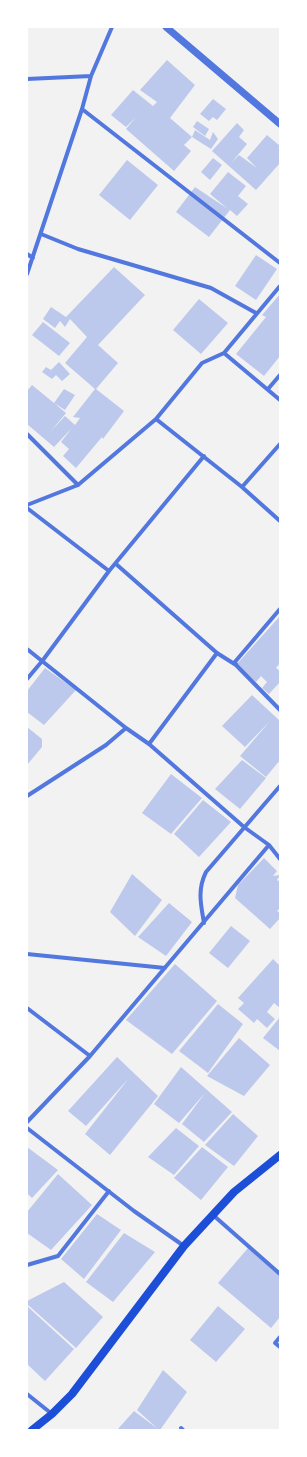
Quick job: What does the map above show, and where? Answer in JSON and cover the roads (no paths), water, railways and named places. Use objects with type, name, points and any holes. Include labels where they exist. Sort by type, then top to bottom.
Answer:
[{"type":"main road","points":[[32,1430],[52,1414],[77,1388],[184,1246],[234,1192],[280,1155]]},
{"type":"street","points":[[27,274],[82,109],[91,76],[112,27]]},
{"type":"street","points":[[166,27],[280,124]]},
{"type":"street","points":[[27,79],[91,76]]},
{"type":"street","points":[[82,109],[280,263]]},
{"type":"street","points":[[41,234],[78,249],[211,288],[256,313]]},
{"type":"street","points":[[27,254],[32,258]]},
{"type":"street","points":[[27,506],[78,486],[156,419],[202,363],[224,353],[280,286]]},
{"type":"street","points":[[224,353],[280,400]]},
{"type":"street","points":[[268,389],[280,375]]},
{"type":"street","points":[[156,419],[242,487],[280,521]]},
{"type":"street","points":[[27,434],[78,486]]},
{"type":"street","points":[[242,487],[280,444]]},
{"type":"street","points":[[27,679],[43,660],[109,571],[204,456]]},
{"type":"street","points":[[27,506],[109,571]]},
{"type":"street","points":[[116,564],[217,653],[236,665],[280,710]]},
{"type":"street","points":[[236,665],[234,663],[280,609]]},
{"type":"street","points":[[27,649],[43,660],[126,728],[149,744],[244,827],[269,845],[280,858]]},
{"type":"street","points":[[149,744],[217,653]]},
{"type":"street","points":[[27,796],[106,745],[126,728]]},
{"type":"street","points":[[204,923],[199,893],[201,883],[206,872],[280,786]]},
{"type":"street","points":[[27,1122],[90,1056],[269,845]]},
{"type":"street","points":[[27,954],[165,968]]},
{"type":"street","points":[[27,1008],[90,1056]]},
{"type":"street","points":[[27,1128],[184,1246]]},
{"type":"street","points":[[27,1265],[58,1256],[109,1191]]},
{"type":"street","points":[[213,1215],[280,1274]]},
{"type":"street","points":[[280,1337],[275,1343],[280,1347]]},
{"type":"street","points":[[27,1394],[52,1414]]}]
